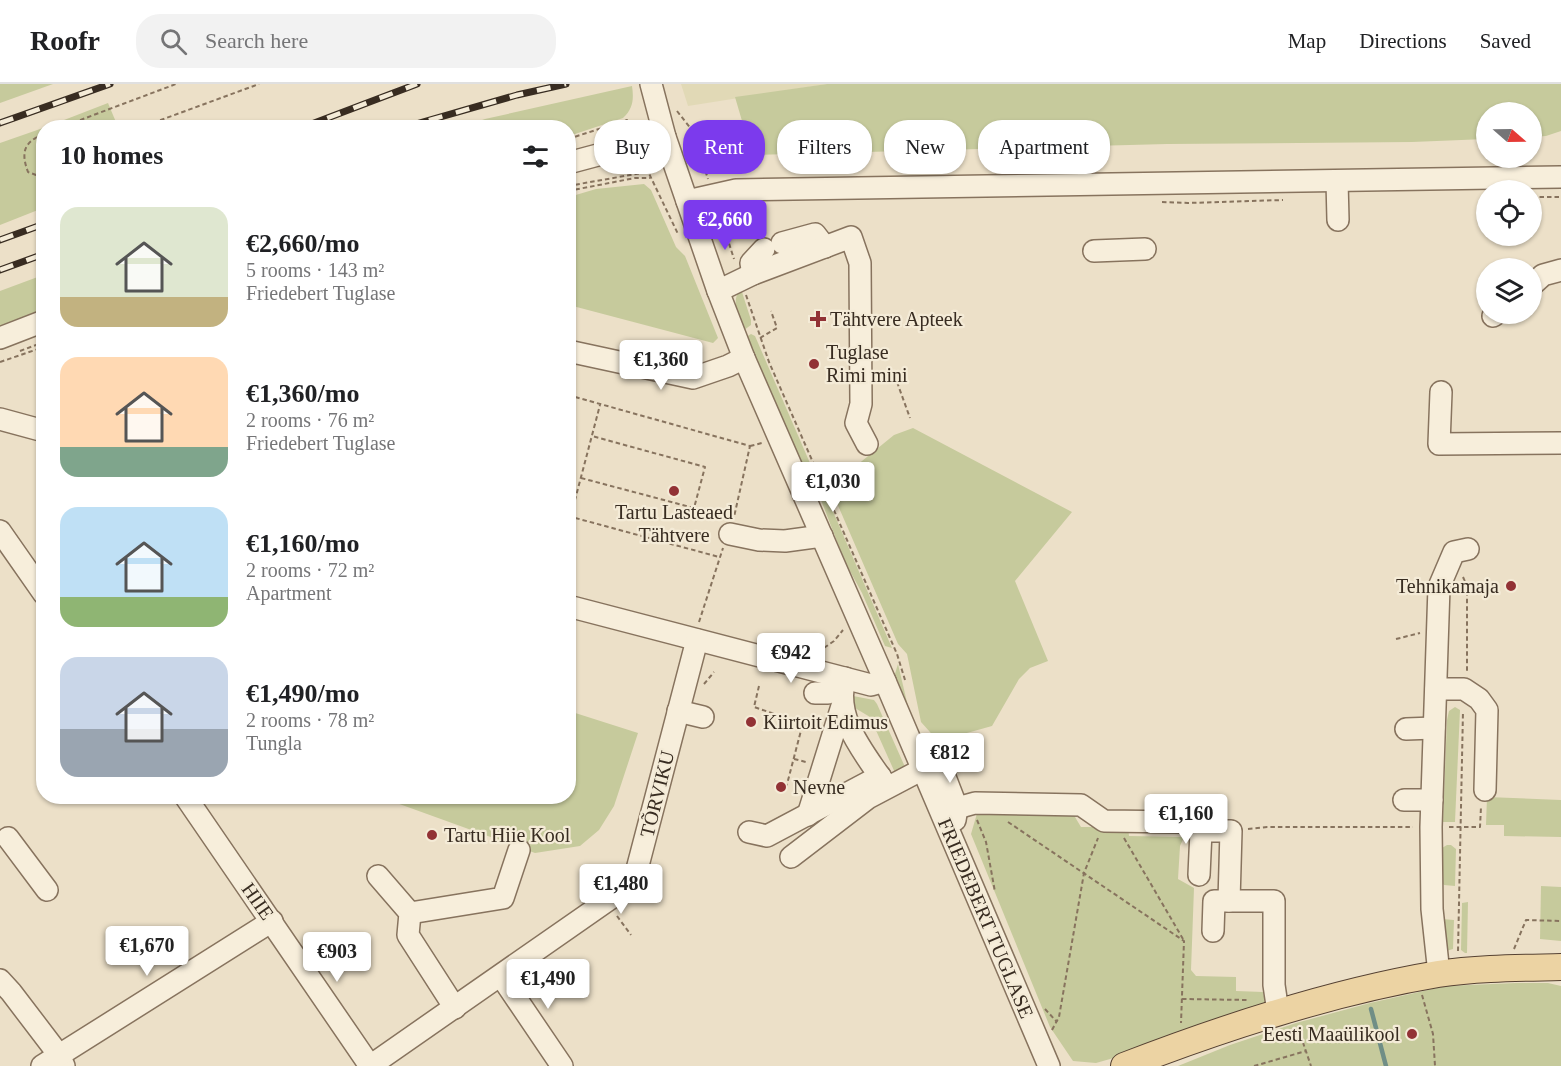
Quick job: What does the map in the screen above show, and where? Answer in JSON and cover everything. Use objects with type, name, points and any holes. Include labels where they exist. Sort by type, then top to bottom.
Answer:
[{"type":"main road","points":[[1124,1066],[1287,1017],[1369,988],[1449,973],[1561,967]]},
{"type":"street","name":"FRIEDEBERT TUGLASE","points":[[651,84],[661,120]]},
{"type":"street","name":"FRIEDEBERT TUGLASE","points":[[671,154],[718,291],[744,358],[822,536],[895,681],[914,748],[1048,1066]]},
{"type":"street","points":[[576,161],[594,156]]},
{"type":"street","points":[[1540,180],[1561,177]]},
{"type":"street","points":[[1337,181],[1338,220]]},
{"type":"street","points":[[687,201],[713,194],[747,190],[1337,181],[1476,184]]},
{"type":"street","points":[[718,291],[746,277],[825,247],[855,231],[860,263],[861,404],[856,423],[867,444]]},
{"type":"street","points":[[746,277],[751,263],[773,246],[815,234],[825,247]]},
{"type":"street","points":[[1094,251],[1145,249]]},
{"type":"street","points":[[1542,276],[1561,270]]},
{"type":"street","points":[[0,338],[36,324]]},
{"type":"street","points":[[576,353],[693,378],[744,358]]},
{"type":"street","points":[[1441,392],[1439,444],[1561,443]]},
{"type":"street","points":[[0,419],[36,429]]},
{"type":"street","points":[[0,531],[36,583]]},
{"type":"street","points":[[730,534],[759,540],[785,541],[822,536]]},
{"type":"street","points":[[1449,973],[1432,909],[1431,827],[1434,728],[1441,627],[1439,587],[1461,551]]},
{"type":"street","points":[[576,608],[844,682],[871,685],[895,681]]},
{"type":"street","name":"TÕRVIKU","points":[[370,1066],[627,887],[635,877],[697,640]]},
{"type":"street","points":[[815,693],[828,693],[844,682]]},
{"type":"street","points":[[808,815],[842,706],[844,682]]},
{"type":"street","points":[[1436,689],[1464,689],[1479,699],[1486,710],[1485,790]]},
{"type":"street","points":[[842,706],[847,724],[884,782]]},
{"type":"street","points":[[678,711],[703,717]]},
{"type":"street","points":[[1406,729],[1434,728]]},
{"type":"street","points":[[914,748],[940,764],[961,807],[951,836]]},
{"type":"street","points":[[749,832],[767,836],[808,815],[884,782],[923,770]]},
{"type":"street","points":[[790,857],[868,798],[884,782]]},
{"type":"street","points":[[1404,800],[1432,800]]},
{"type":"street","points":[[961,807],[975,803],[1081,805],[1109,822],[1185,822],[1201,831],[1230,831],[1229,901]]},
{"type":"street","name":"HIIE","points":[[191,804],[370,1066]]},
{"type":"street","points":[[1199,875],[1201,831]]},
{"type":"street","points":[[3,838],[47,890]]},
{"type":"street","points":[[410,913],[503,897],[519,850]]},
{"type":"street","points":[[378,876],[410,913],[408,935],[455,1008]]},
{"type":"street","points":[[1213,932],[1214,901],[1274,901],[1274,985],[1287,1017]]},
{"type":"street","points":[[0,980],[11,992],[55,1062],[272,921]]},
{"type":"street","points":[[501,976],[562,1066]]},
{"type":"path","points":[[80,120],[176,84]]},
{"type":"path","points":[[161,120],[259,84]]},
{"type":"path","points":[[676,110],[692,130],[713,194],[746,277],[760,338],[769,362],[897,654],[895,681]]},
{"type":"path","points":[[576,136],[594,131]]},
{"type":"path","points":[[36,136],[25,147],[23,159],[28,172],[36,175]]},
{"type":"path","points":[[576,185],[636,174]]},
{"type":"path","points":[[648,174],[681,239]]},
{"type":"path","points":[[576,189],[635,178],[650,178]]},
{"type":"path","points":[[1542,197],[1561,197]]},
{"type":"path","points":[[760,338],[777,328],[771,311]]},
{"type":"path","points":[[0,362],[36,351]]},
{"type":"path","points":[[897,382],[910,418]]},
{"type":"path","points":[[576,398],[750,446],[730,534],[719,557],[697,629],[697,640]]},
{"type":"path","points":[[576,495],[600,405]]},
{"type":"path","points":[[581,478],[694,508],[705,466],[592,436]]},
{"type":"path","points":[[576,518],[719,557]]},
{"type":"path","points":[[1449,973],[1458,948],[1464,689],[1467,674],[1467,586],[1461,551]]},
{"type":"path","points":[[787,665],[834,641],[844,627]]},
{"type":"path","points":[[1396,639],[1441,627]]},
{"type":"path","points":[[759,686],[754,707],[833,733]]},
{"type":"path","points":[[786,788],[804,719]]},
{"type":"path","points":[[1230,831],[1267,827],[1480,827],[1481,793],[1485,790]]},
{"type":"path","points":[[961,807],[977,820],[986,842],[996,898]]},
{"type":"path","points":[[1008,822],[1184,941]]},
{"type":"path","points":[[1038,1042],[1047,1038],[1059,1017],[1084,873],[1109,822]]},
{"type":"path","points":[[1109,822],[1184,941],[1180,1026]]},
{"type":"path","points":[[615,895],[616,916],[632,935]]},
{"type":"path","points":[[1515,969],[1514,949],[1527,920],[1561,921]]},
{"type":"path","points":[[1182,999],[1251,1000]]},
{"type":"path","points":[[1038,1002],[1057,1022]]},
{"type":"path","points":[[1425,1005],[1433,1034],[1436,1066]]},
{"type":"path","points":[[1287,1017],[1311,1066]]},
{"type":"path","points":[[1254,1066],[1306,1052]]},
{"type":"shaded area","points":[[681,84],[827,84],[688,106]]},
{"type":"green space","points":[[0,84],[53,84],[0,103]]},
{"type":"green space","points":[[827,84],[1561,84],[1561,131],[1542,136],[1542,102],[1476,102],[1476,139],[1110,146],[1110,120],[978,120],[978,149],[966,149],[966,120],[884,120],[884,152],[872,152],[872,120],[777,120],[777,154],[765,155],[765,120],[742,120],[735,97]]},
{"type":"green space","points":[[632,86],[632,104],[623,118],[594,120],[594,128],[576,134],[576,120],[482,120]]},
{"type":"green space","points":[[108,103],[115,120],[64,120]]},
{"type":"green space","points":[[36,130],[36,211],[0,225],[0,143]]},
{"type":"green space","points":[[644,184],[651,190],[676,247],[685,256],[718,338],[713,343],[576,307],[576,195],[596,189]]},
{"type":"green space","points":[[36,278],[36,317],[0,329],[0,291]]},
{"type":"green space","points":[[741,289],[751,320],[751,325],[744,330],[736,303]]},
{"type":"green space","points":[[751,334],[755,336],[816,477],[806,474],[802,469],[746,337]]},
{"type":"green space","points":[[913,428],[1072,512],[1015,581],[1048,661],[1030,668],[1019,679],[992,726],[938,741],[921,722],[907,654],[898,644],[830,487],[894,435]]},
{"type":"green space","points":[[825,493],[892,648],[885,646],[862,593],[845,562],[821,500]]},
{"type":"green space","points":[[898,664],[910,715],[894,677]]},
{"type":"green space","points":[[853,696],[874,700],[877,704],[905,767],[896,775],[870,717],[850,705]]},
{"type":"green space","points":[[1455,707],[1460,710],[1455,822],[1443,822],[1447,720],[1449,711]]},
{"type":"green space","points":[[576,713],[638,733],[614,806],[599,830],[580,846],[535,853],[399,804],[576,804]]},
{"type":"green space","points":[[1487,797],[1561,800],[1561,837],[1504,836],[1504,825],[1486,825]]},
{"type":"green space","points":[[978,810],[1072,812],[1081,827],[1128,827],[1129,836],[1184,837],[1180,846],[1178,879],[1194,888],[1191,970],[1196,976],[1236,977],[1236,991],[1263,992],[1268,1014],[1096,1063],[1073,1061],[1050,1027],[971,834]]},
{"type":"green space","points":[[1447,845],[1456,849],[1455,886],[1444,885],[1441,882],[1442,848]]},
{"type":"green space","points":[[1541,886],[1561,887],[1561,941],[1540,939]]},
{"type":"green space","points":[[1468,902],[1467,953],[1465,953],[1461,950],[1462,903]]},
{"type":"green space","points":[[1442,919],[1454,920],[1453,949],[1446,951]]},
{"type":"green space","name":"Eesti Maaülikool","points":[[1548,983],[1561,986],[1561,1066],[1178,1066],[1230,1045],[1296,1023],[1370,1003],[1446,986]]},
{"type":"waterway","points":[[1371,1009],[1386,1066]]},
{"type":"railway","points":[[0,123],[110,84]]},
{"type":"railway","points":[[322,120],[417,84]]},
{"type":"railway","points":[[430,120],[517,95],[566,84]]},
{"type":"railway","points":[[0,240],[36,227]]},
{"type":"railway","points":[[0,270],[36,257]]},
{"type":"place","name":"Tähtvere Apteek","points":[[818,319]]},
{"type":"place","name":"Tuglase Rimi mini","points":[[814,364]]},
{"type":"place","name":"Tartu Lasteaed Tähtvere","points":[[674,491]]},
{"type":"place","name":"Tehnikamaja","points":[[1511,586]]},
{"type":"place","name":"Kiirtoit Edimus","points":[[751,722]]},
{"type":"place","name":"Nevne","points":[[781,787]]},
{"type":"place","name":"Tartu Hiie Kool","points":[[432,835]]},
{"type":"place","name":"Eesti Maaülikool","points":[[1412,1034]]}]
